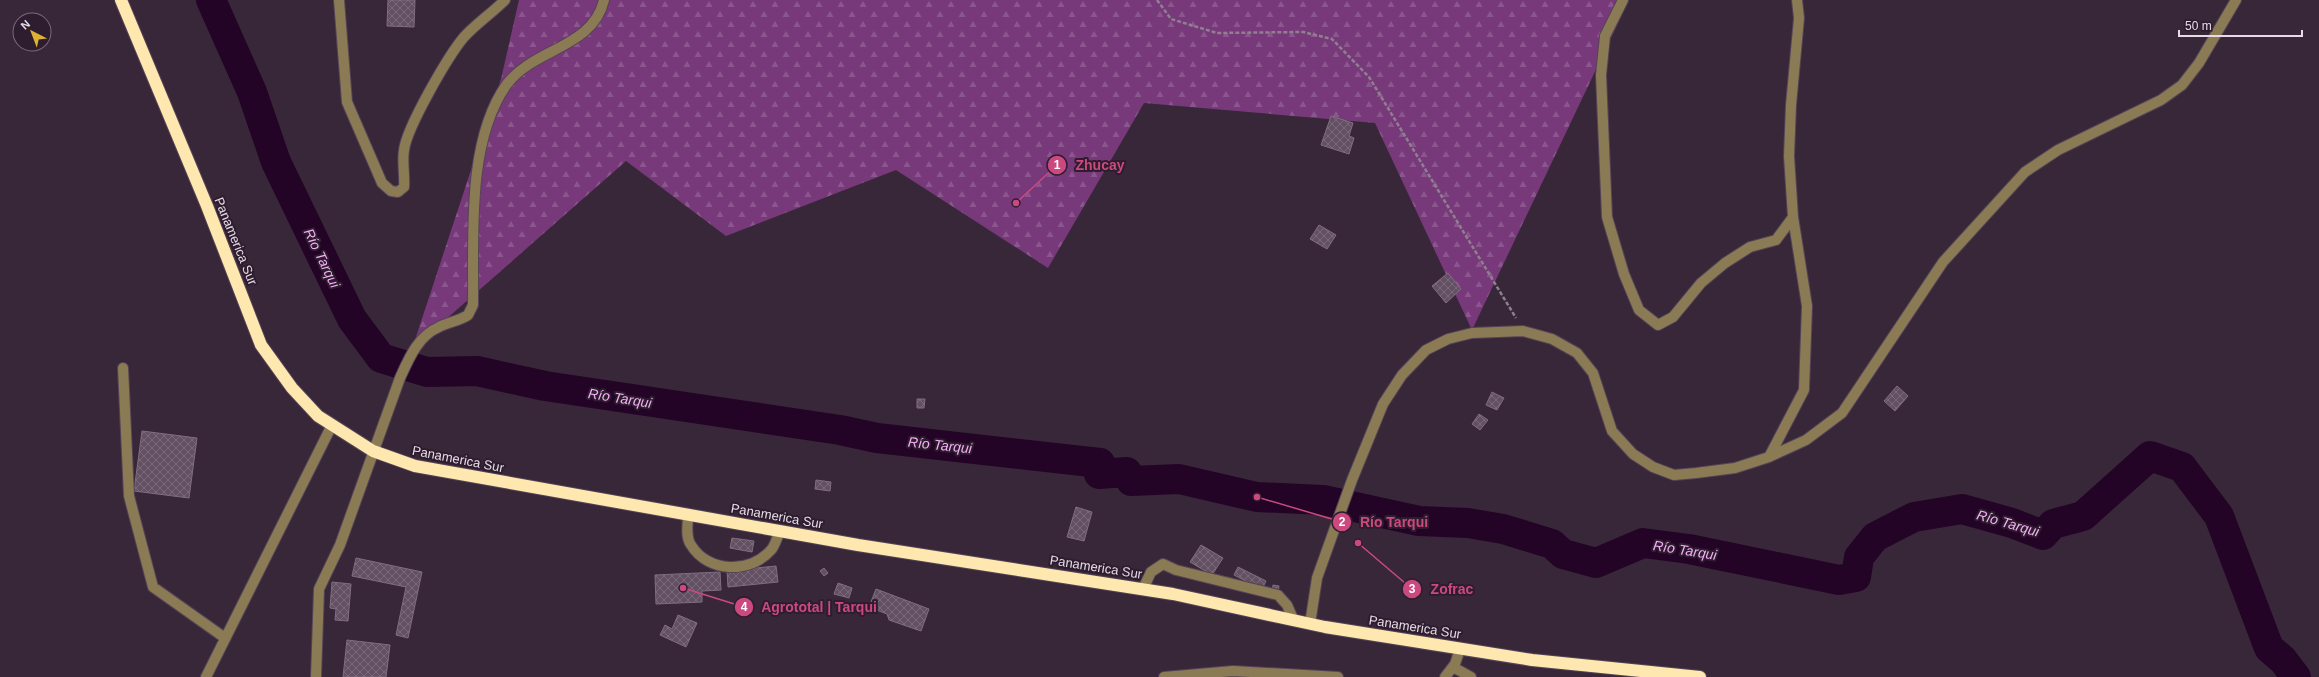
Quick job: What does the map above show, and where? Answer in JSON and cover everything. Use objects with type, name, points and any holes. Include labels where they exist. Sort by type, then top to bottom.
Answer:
[{"type":"highway","name":"Panamerica Sur","points":[[121,0],[207,206],[261,345],[292,388],[318,416],[373,451],[416,466],[780,531],[1143,589],[1310,624],[1532,660],[1637,673],[1700,677]]},
{"type":"street","points":[[339,0],[347,102],[382,183],[391,191],[398,192],[404,187],[403,152],[407,136],[443,67],[463,38],[481,20],[505,0]]},
{"type":"street","points":[[316,677],[318,588],[340,544],[400,378],[410,355],[432,331],[462,319],[468,315],[473,305],[477,170],[481,144],[496,102],[508,84],[521,70],[538,58],[575,39],[594,24],[604,0]]},
{"type":"street","points":[[1623,0],[1605,36],[1601,76],[1602,148],[1607,217],[1624,274],[1639,310],[1658,325],[1673,317],[1701,283],[1725,263],[1750,247],[1776,240],[1793,217]]},
{"type":"street","points":[[1769,457],[1804,390],[1807,306],[1793,217],[1789,156],[1791,105],[1799,18],[1797,0]]},
{"type":"street","points":[[1310,624],[1317,578],[1352,480],[1383,404],[1402,375],[1426,350],[1448,339],[1472,333],[1523,331],[1552,339],[1577,353],[1593,373],[1612,431],[1633,454],[1653,467],[1674,475],[1735,468],[1769,457],[1806,440],[1842,413],[1943,262],[2025,172],[2058,150],[2161,100],[2182,85],[2199,62],[2236,0]]},
{"type":"street","points":[[123,368],[129,496],[152,587],[225,638]]},
{"type":"street","points":[[206,677],[332,425]]},
{"type":"street","points":[[688,515],[687,534],[690,545],[708,562],[723,568],[739,567],[758,561],[771,550],[780,531]]},
{"type":"street","points":[[1143,589],[1151,572],[1163,564],[1176,570],[1278,595],[1287,605],[1294,621]]},
{"type":"street","points":[[1445,677],[1453,667],[1460,649]]},
{"type":"street","points":[[1453,667],[1471,677]]},
{"type":"street","points":[[1164,677],[1233,671],[1338,677]]},
{"type":"path","points":[[1157,0],[1171,19],[1217,33],[1303,32],[1332,39],[1369,77],[1523,331]]},
{"type":"green space","points":[[519,0],[1629,0],[1472,330],[1375,123],[1144,103],[1048,268],[896,170],[726,236],[626,161],[412,349],[501,79]]},
{"type":"building","points":[[388,0],[415,0],[414,27],[387,26]]},
{"type":"building","points":[[1331,116],[1353,123],[1349,136],[1354,138],[1349,154],[1321,145]]},
{"type":"building","points":[[1319,225],[1336,235],[1327,249],[1310,239]]},
{"type":"building","points":[[1448,273],[1461,289],[1446,303],[1432,286]]},
{"type":"building","points":[[1897,386],[1908,396],[1895,411],[1884,401]]},
{"type":"building","points":[[1492,392],[1504,398],[1497,410],[1486,405]]},
{"type":"building","points":[[917,399],[925,399],[924,408],[917,408]]},
{"type":"building","points":[[1479,414],[1488,420],[1480,430],[1472,424]]},
{"type":"building","points":[[142,431],[197,438],[189,498],[134,491]]},
{"type":"building","points":[[816,480],[831,482],[830,491],[815,489]]},
{"type":"building","points":[[1076,507],[1092,512],[1084,541],[1067,537]]},
{"type":"building","points":[[732,538],[754,541],[752,552],[730,548]]},
{"type":"building","points":[[1201,545],[1223,558],[1212,575],[1190,562]]},
{"type":"building","points":[[356,558],[422,572],[408,638],[396,635],[406,587],[352,576]]},
{"type":"building","points":[[776,566],[778,582],[728,587],[727,571]]},
{"type":"building","points":[[1238,567],[1266,581],[1262,589],[1234,575]]},
{"type":"building","points":[[824,568],[828,573],[824,576],[820,571]]},
{"type":"building","points":[[720,572],[721,590],[702,591],[702,602],[656,604],[655,575]]},
{"type":"building","points":[[332,582],[351,584],[348,621],[335,620],[336,609],[330,608]]},
{"type":"building","points":[[838,583],[852,588],[849,598],[834,594]]},
{"type":"building","points":[[1273,585],[1279,586],[1278,593],[1272,592]]},
{"type":"building","points":[[876,589],[929,609],[921,631],[889,620],[887,614],[869,607]]},
{"type":"building","points":[[678,615],[697,623],[686,647],[660,635],[665,625],[672,629]]},
{"type":"building","points":[[347,640],[390,645],[386,677],[343,677]]},
{"type":"waterway","name":"Río Tarqui","points":[[211,0],[252,92],[276,162],[352,319],[381,358],[427,372],[477,371],[545,386],[840,430],[877,438],[1100,463],[1099,474],[1127,472],[1131,481],[1179,479],[1257,497],[1323,500],[1419,521],[1468,523],[1503,529],[1552,544],[1563,554],[1596,563],[1643,543],[1689,549],[1839,580],[1856,577],[1859,557],[1875,537],[1914,517],[1962,509],[2012,523],[2043,535],[2053,524],[2083,516],[2150,456],[2182,467],[2219,516],[2269,648],[2283,660],[2296,677]]},
{"type":"place","name":"Zhucay","points":[[1016,203]]},
{"type":"place","name":"Río Tarqui","points":[[1257,497]]},
{"type":"place","name":"Zofrac","points":[[1358,543]]},
{"type":"place","name":"Agrototal | Tarqui","points":[[683,588]]}]
